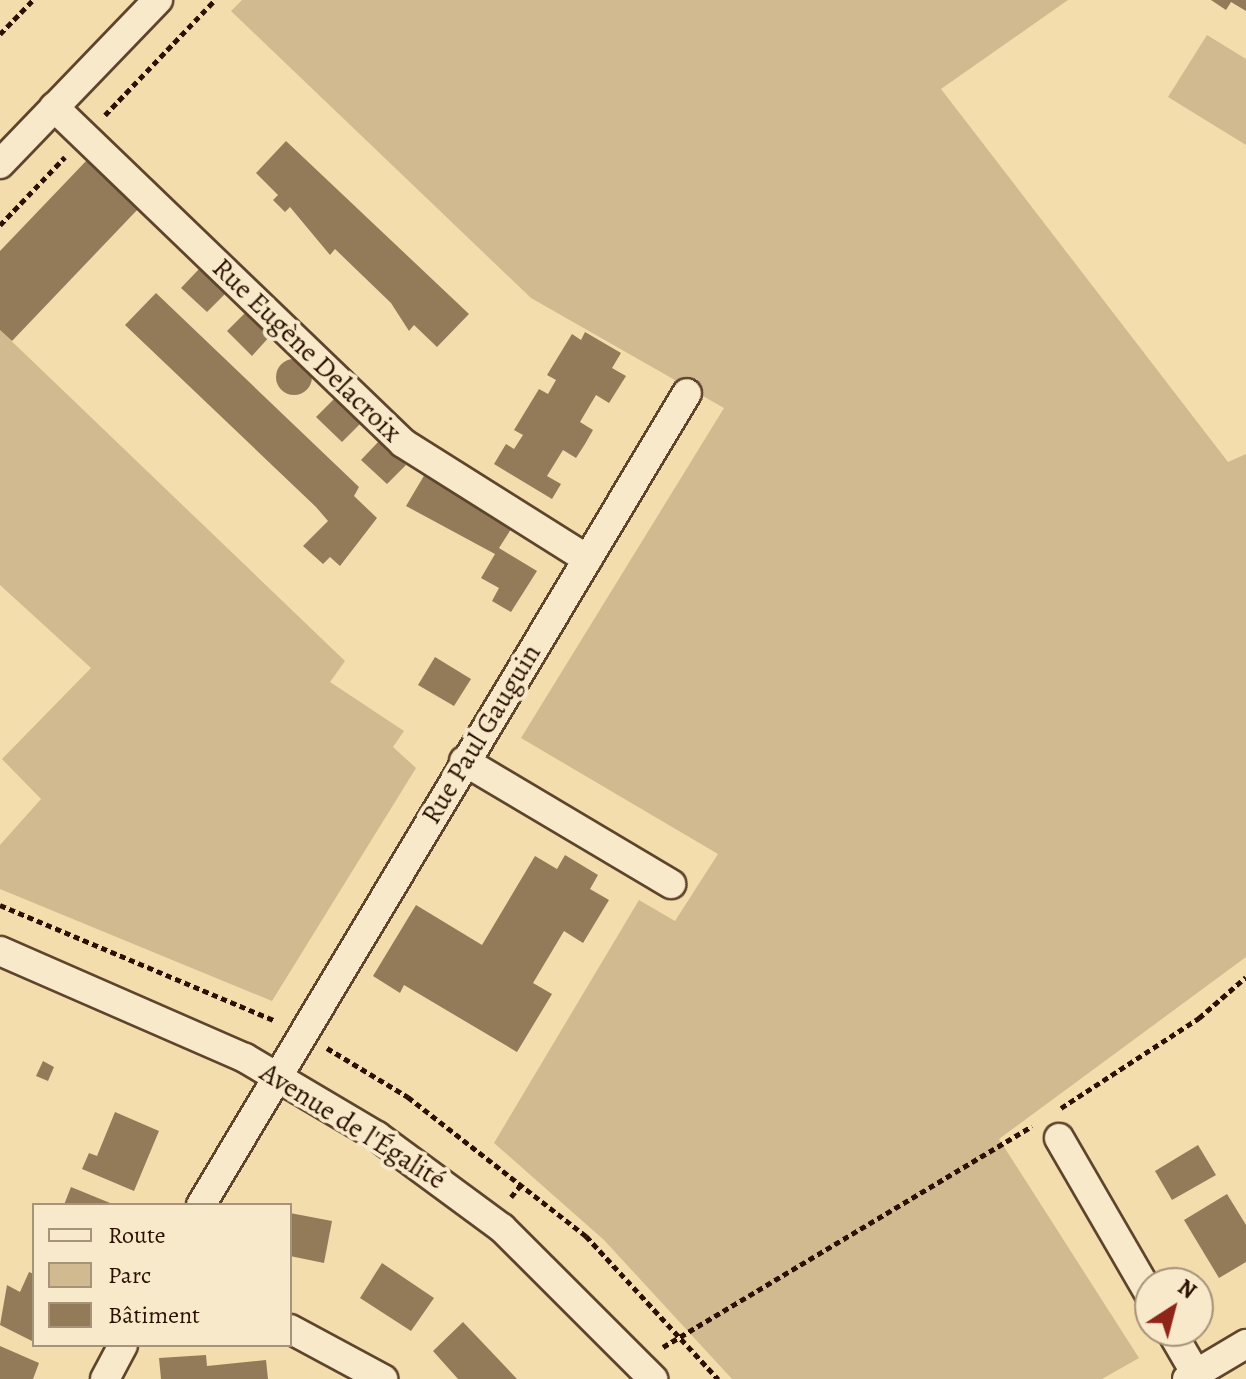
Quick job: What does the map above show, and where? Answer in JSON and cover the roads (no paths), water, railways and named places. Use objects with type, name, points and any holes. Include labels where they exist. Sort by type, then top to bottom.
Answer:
[{"type":"street","points":[[0,164],[158,0]]},
{"type":"street","name":"Rue Eugène Delacroix","points":[[54,107],[414,453],[587,559]]},
{"type":"street","name":"Rue Paul Gauguin","points":[[202,1203],[275,1074],[687,393]]},
{"type":"street","points":[[464,761],[671,884]]},
{"type":"street","name":"Avenue de l'Égalité","points":[[0,951],[275,1074],[473,1205],[647,1372]]},
{"type":"street","points":[[1059,1138],[1134,1267]]},
{"type":"street","points":[[292,1330],[383,1379]]},
{"type":"street","points":[[1178,1347],[1191,1376],[1246,1344]]},
{"type":"street","points":[[105,1379],[122,1347]]}]
